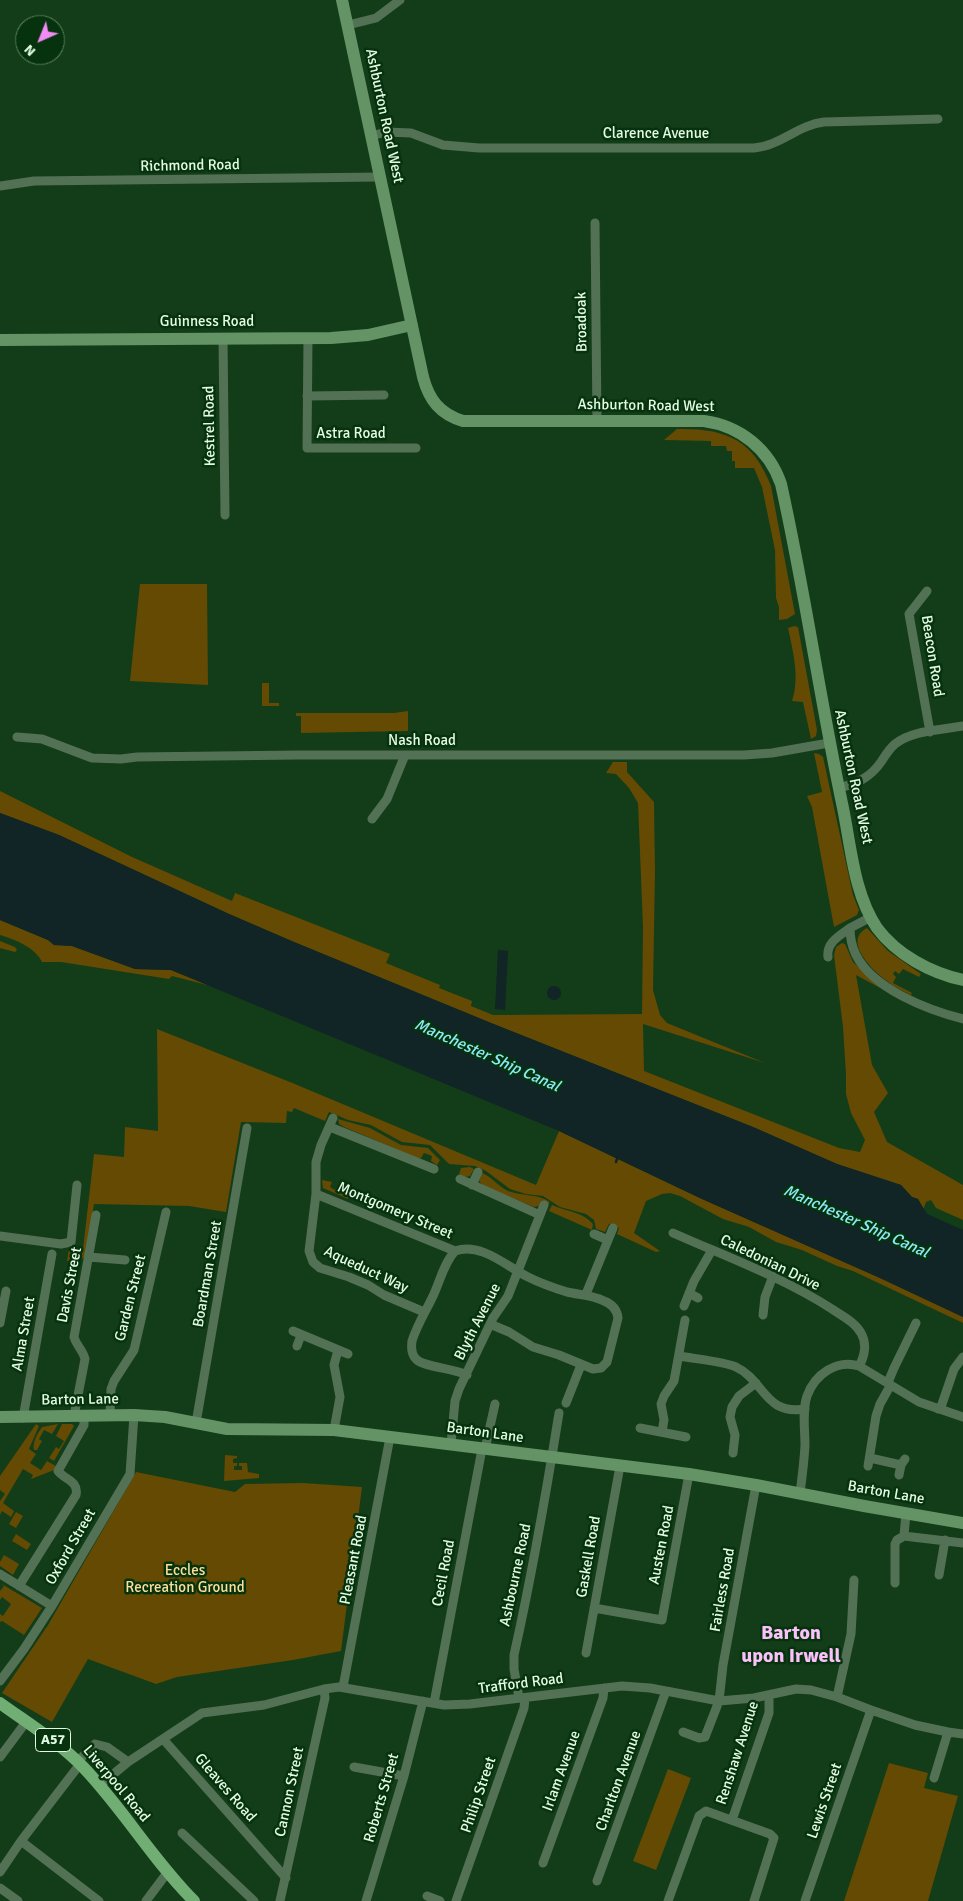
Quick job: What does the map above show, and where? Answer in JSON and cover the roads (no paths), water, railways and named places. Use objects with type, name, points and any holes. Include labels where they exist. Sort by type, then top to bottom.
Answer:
[{"type":"main road","name":"Ashburton Road West","points":[[342,0],[412,326],[427,390],[431,399],[454,418],[463,421],[692,420],[716,422],[740,432],[766,456],[777,473],[782,490],[838,788],[858,881],[871,917],[886,938],[906,956],[940,973],[963,980]]},
{"type":"main road","name":"Guinness Road","points":[[0,340],[308,338],[368,335],[412,326]]},
{"type":"main road","name":"Barton Lane","points":[[0,1418],[134,1415],[165,1417],[227,1429],[334,1430],[689,1474],[963,1523]]},
{"type":"main road","name":"Liverpool Road","points":[[0,1703],[58,1744],[79,1763],[167,1873],[194,1901]]},
{"type":"street","points":[[348,25],[376,18],[400,0]]},
{"type":"street","name":"Clarence Avenue","points":[[371,136],[386,132],[411,133],[442,145],[480,148],[754,148],[773,144],[812,123],[938,120]]},
{"type":"street","name":"Richmond Road","points":[[0,186],[34,181],[380,177]]},
{"type":"street","name":"Broadoak","points":[[595,223],[597,421]]},
{"type":"street","name":"Kestrel Road","points":[[223,338],[225,515]]},
{"type":"street","name":"Astra Road","points":[[308,338],[307,448],[416,448]]},
{"type":"street","points":[[307,396],[384,395]]},
{"type":"street","name":"Beacon Road","points":[[928,591],[910,614],[930,732]]},
{"type":"street","points":[[838,788],[858,782],[870,775],[890,749],[902,739],[963,726]]},
{"type":"street","name":"Nash Road","points":[[18,737],[42,739],[82,756],[109,759],[195,756],[759,754],[829,743]]},
{"type":"street","points":[[372,819],[387,799],[404,755]]},
{"type":"street","points":[[828,957],[827,951],[832,942],[850,928],[871,917]]},
{"type":"street","points":[[850,928],[855,954],[874,977],[893,990],[918,1003],[963,1019]]},
{"type":"street","name":"Aqueduct Way","points":[[424,1312],[384,1295],[362,1283],[316,1266],[310,1257],[310,1251],[316,1194],[316,1162],[321,1145],[332,1122],[426,1160],[434,1169]]},
{"type":"street","name":"Boardman Street","points":[[196,1423],[247,1128]]},
{"type":"street","points":[[472,1185],[478,1172]]},
{"type":"street","points":[[460,1179],[540,1214]]},
{"type":"street","points":[[0,1236],[61,1244],[71,1242],[77,1184]]},
{"type":"street","name":"Montgomery Street","points":[[316,1194],[455,1251],[466,1248],[474,1249],[507,1263],[528,1277],[558,1289],[586,1294],[611,1305],[618,1318],[607,1362],[600,1368],[594,1369],[581,1365]]},
{"type":"street","name":"Blyth Avenue","points":[[451,1444],[455,1401],[459,1389],[495,1313],[508,1296],[544,1205]]},
{"type":"street","name":"Garden Street","points":[[110,1416],[111,1389],[134,1350],[166,1212]]},
{"type":"street","name":"Davis Street","points":[[19,1586],[77,1493],[76,1485],[60,1474],[59,1468],[84,1425],[79,1417],[85,1358],[74,1337],[96,1215]]},
{"type":"street","points":[[586,1294],[613,1228]]},
{"type":"street","name":"Caledonian Drive","points":[[673,1233],[686,1234],[712,1250],[773,1276],[810,1295],[855,1325],[863,1335],[864,1342],[864,1353],[859,1366]]},
{"type":"street","points":[[594,1234],[608,1240]]},
{"type":"street","points":[[684,1306],[712,1250]]},
{"type":"street","points":[[455,1251],[424,1312],[412,1342],[411,1352],[413,1356],[424,1364],[450,1368],[467,1374]]},
{"type":"street","name":"Alma Street","points":[[22,1418],[52,1254]]},
{"type":"street","points":[[89,1257],[126,1260]]},
{"type":"street","points":[[764,1315],[759,1303],[773,1276]]},
{"type":"street","points":[[0,1323],[6,1291]]},
{"type":"street","points":[[689,1294],[698,1298]]},
{"type":"street","points":[[662,1432],[664,1420],[661,1404],[674,1381],[679,1356],[678,1334],[686,1320]]},
{"type":"street","points":[[901,1466],[869,1462],[876,1416],[894,1368],[916,1323]]},
{"type":"street","points":[[490,1324],[509,1332],[533,1347],[559,1355],[581,1365],[566,1403]]},
{"type":"street","points":[[297,1346],[297,1333],[348,1354]]},
{"type":"street","points":[[334,1430],[340,1397],[334,1365],[338,1350]]},
{"type":"street","points":[[679,1356],[734,1366],[750,1376],[765,1396],[773,1403],[786,1408],[805,1409]]},
{"type":"street","points":[[938,1409],[941,1407],[954,1369],[963,1357]]},
{"type":"street","points":[[800,1493],[805,1448],[805,1409],[811,1388],[824,1372],[842,1364],[859,1366],[919,1402],[963,1417]]},
{"type":"street","points":[[733,1453],[739,1443],[730,1417],[732,1407],[739,1396],[756,1383]]},
{"type":"street","name":"Cecil Road","points":[[434,1703],[483,1449],[494,1404]]},
{"type":"street","name":"Ashbourne Road","points":[[522,1698],[514,1669],[514,1655],[546,1499],[559,1413]]},
{"type":"street","name":"Oxford Street","points":[[0,1681],[52,1606],[130,1474],[134,1415]]},
{"type":"street","points":[[640,1428],[686,1437]]},
{"type":"street","name":"Pleasant Road","points":[[343,1688],[390,1437]]},
{"type":"street","name":"Gaskell Road","points":[[586,1653],[620,1466]]},
{"type":"street","name":"Austen Road","points":[[594,1608],[662,1620],[689,1474]]},
{"type":"street","name":"Fairless Road","points":[[683,1732],[699,1738],[705,1737],[719,1700],[723,1665],[756,1485]]},
{"type":"street","points":[[904,1536],[906,1512]]},
{"type":"street","points":[[906,1578],[895,1580],[895,1544],[897,1540],[904,1536],[963,1543]]},
{"type":"street","points":[[939,1575],[945,1540]]},
{"type":"street","points":[[0,1574],[52,1606]]},
{"type":"street","points":[[837,1697],[851,1634],[854,1580]]},
{"type":"street","name":"Trafford Road","points":[[99,1786],[128,1762],[202,1713],[264,1705],[324,1689],[343,1688],[456,1705],[636,1686],[706,1700],[754,1698],[796,1689],[811,1690],[837,1697],[915,1725],[963,1734]]},
{"type":"street","name":"Irlam Avenue","points":[[543,1864],[603,1698],[604,1688]]},
{"type":"street","name":"Cannon Street","points":[[280,1901],[325,1698],[324,1689]]},
{"type":"street","name":"Charlton Avenue","points":[[596,1881],[666,1691]]},
{"type":"street","name":"Renshaw Avenue","points":[[732,1820],[769,1713],[769,1695]]},
{"type":"street","name":"Philip Street","points":[[456,1901],[524,1708],[522,1698]]},
{"type":"street","name":"Roberts Street","points":[[366,1901],[404,1776],[423,1701]]},
{"type":"street","name":"Lewis Street","points":[[805,1901],[871,1710]]},
{"type":"street","points":[[0,1757],[26,1722]]},
{"type":"street","points":[[934,1778],[948,1732]]},
{"type":"street","name":"Gleaves Road","points":[[163,1739],[286,1878]]},
{"type":"street","points":[[0,1872],[21,1841],[95,1744],[107,1747],[128,1762]]},
{"type":"street","points":[[354,1766],[404,1776]]},
{"type":"street","points":[[668,1901],[699,1816],[703,1811],[708,1811],[770,1834],[774,1838],[754,1901]]},
{"type":"street","points":[[182,1833],[254,1901]]},
{"type":"street","points":[[21,1841],[99,1901]]},
{"type":"street","points":[[146,1901],[167,1873]]},
{"type":"street","points":[[0,1888],[18,1901]]},
{"type":"street","points":[[427,1896],[440,1901]]},
{"type":"water","name":"Manchester Ship Canal","points":[[0,813],[59,835],[294,942],[753,1127],[837,1164],[901,1185],[912,1197],[918,1199],[927,1214],[963,1230],[963,1317],[702,1199],[559,1131],[171,970],[135,969],[72,946],[54,945],[48,940],[0,920]]},
{"type":"water","points":[[498,950],[508,951],[505,1010],[495,1009]]},
{"type":"water","points":[[554,986],[559,988],[561,993],[559,998],[554,1000],[549,998],[547,993],[549,988]]},
{"type":"district","name":"Barton upon Irwell","points":[[791,1646]]},
{"type":"park label","name":"Eccles Recreation Ground","points":[[185,1580]]}]
